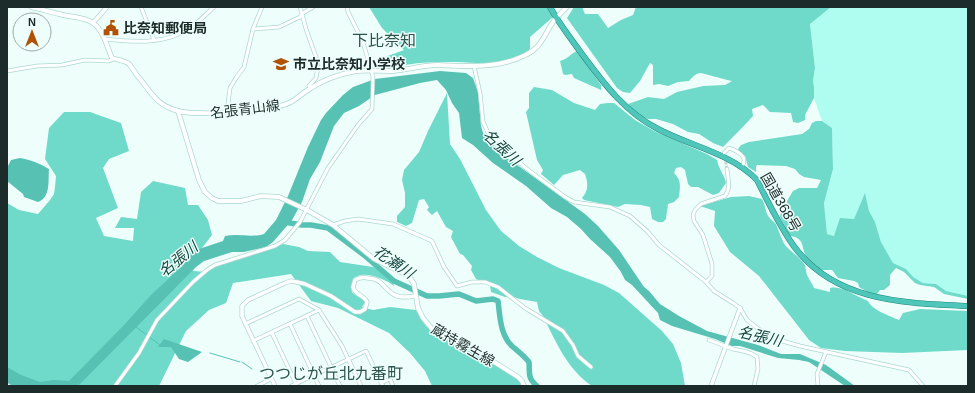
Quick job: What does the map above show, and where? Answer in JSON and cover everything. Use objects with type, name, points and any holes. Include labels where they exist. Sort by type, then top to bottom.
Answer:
[{"type":"highway","name":"国道368号","points":[[550,7],[556,18],[613,95],[631,112],[658,129],[708,150],[742,167],[757,180],[786,235],[799,253],[815,268],[841,286],[869,296],[896,301],[968,306]]},
{"type":"main road","points":[[31,7],[60,15],[85,18],[93,22],[105,39],[113,59]]},
{"type":"main road","name":"名張青山線","points":[[113,59],[125,61],[130,65],[143,80],[156,100],[164,106],[178,111],[204,114],[280,106],[291,102],[310,88],[340,74],[371,70],[393,71],[436,65],[474,66],[503,63],[530,53],[543,41],[556,18],[567,7]]},
{"type":"main road","name":"蔵持霧生線","points":[[178,111],[199,180],[202,188],[208,195],[222,201],[248,200],[261,196],[273,196],[284,199],[333,225],[374,259],[409,276],[414,284],[418,308],[423,318],[432,329],[474,348],[518,377],[524,386]]},
{"type":"street","points":[[93,22],[107,7]]},
{"type":"street","points":[[142,7],[154,40]]},
{"type":"street","points":[[105,39],[141,41],[177,35],[191,27],[214,7]]},
{"type":"street","points":[[227,112],[230,88],[244,67],[253,29],[262,7]]},
{"type":"street","points":[[300,7],[318,68],[316,78],[309,86],[310,88]]},
{"type":"street","points":[[253,29],[278,27],[300,17],[313,7]]},
{"type":"street","points":[[115,386],[139,353],[157,320],[193,282],[215,265],[275,246],[285,240],[300,222],[304,209],[328,168],[358,124],[372,109],[371,70],[363,42],[348,12],[348,7]]},
{"type":"street","points":[[7,71],[37,66],[62,65],[85,60],[109,61],[113,59]]},
{"type":"street","points":[[474,66],[480,93],[483,122],[491,139],[527,169],[574,202],[610,208],[630,216],[647,231],[659,245],[706,282],[714,291],[740,308],[747,320],[765,334],[775,339],[826,352],[909,370],[923,386]]},
{"type":"street","points":[[724,153],[729,148],[736,150],[744,158],[742,167]]},
{"type":"street","points":[[706,282],[712,276],[712,264],[703,235],[694,221],[693,215],[700,204],[725,196],[728,192],[729,187],[727,169]]},
{"type":"street","points":[[333,225],[344,221],[358,219],[394,224],[432,241],[444,267],[457,286],[472,282],[485,282],[498,287],[525,308],[563,331],[573,345],[578,356],[591,367]]},
{"type":"street","points":[[274,386],[245,324],[241,311],[246,301],[288,282],[297,282],[331,296],[358,313],[363,311],[367,304],[366,299],[356,292],[353,287],[355,280],[360,277],[377,279],[390,292],[397,296],[416,296]]},
{"type":"street","points":[[245,324],[299,299],[319,310],[342,346],[361,386]]},
{"type":"street","points":[[711,386],[740,308]]},
{"type":"street","points":[[253,341],[319,310]]},
{"type":"street","points":[[307,316],[340,386]]},
{"type":"street","points":[[290,324],[319,386]]},
{"type":"street","points":[[272,333],[297,385]]},
{"type":"street","points":[[709,340],[726,347],[753,353],[757,357],[758,369],[754,386]]},
{"type":"street","points":[[291,386],[297,385],[314,375],[366,351],[382,385],[390,379],[393,386]]},
{"type":"street","points":[[818,386],[817,374],[826,352]]},
{"type":"street","points":[[257,386],[271,379]]},
{"type":"shaded area","points":[[369,7],[547,7],[553,17],[530,37],[530,49],[511,59],[488,63],[433,62],[397,66],[384,62],[385,57],[404,50],[382,28]]},
{"type":"shaded area","points":[[574,7],[582,7],[585,14],[598,14],[608,28],[633,15],[636,7],[831,7],[810,24],[815,68],[813,81],[814,98],[805,115],[805,120],[798,123],[793,122],[791,113],[770,112],[763,105],[752,109],[753,116],[723,147],[713,143],[699,134],[688,132],[673,124],[643,117],[628,104],[648,97],[664,99],[677,92],[703,86],[725,85],[732,81],[700,73],[689,81],[678,82],[668,86],[659,84],[653,85],[653,65],[650,63],[640,81],[630,93],[623,92],[617,88],[567,18]]},
{"type":"shaded area","points":[[831,7],[968,7],[968,296],[946,291],[936,284],[923,283],[912,277],[906,269],[893,263],[881,242],[875,222],[869,211],[865,194],[854,219],[834,236],[827,234],[824,203],[833,169],[832,128],[822,121],[814,98],[813,81],[815,68],[810,24]]},
{"type":"shaded area","points":[[577,51],[601,85],[601,90],[574,78],[572,74],[563,74],[560,61]]},
{"type":"shaded area","points":[[440,71],[466,73],[473,78],[478,92],[481,126],[484,136],[509,159],[585,214],[598,226],[619,250],[644,287],[660,304],[707,331],[758,345],[781,354],[800,354],[826,365],[855,386],[845,386],[809,362],[778,358],[740,346],[732,346],[715,339],[672,326],[660,320],[658,313],[632,285],[625,280],[610,257],[581,229],[567,217],[551,208],[526,186],[493,163],[473,145],[462,138],[459,113],[446,90],[437,80],[375,95],[359,106],[344,113],[334,126],[320,162],[310,179],[302,202],[292,220],[273,242],[266,247],[244,252],[232,252],[204,261],[196,267],[78,386],[13,386],[7,383],[7,367],[21,375],[40,382],[53,380],[69,381],[151,295],[199,249],[223,241],[225,236],[254,236],[264,234],[276,220],[288,196],[321,120],[343,95],[353,87],[375,79]]},
{"type":"shaded area","points":[[534,87],[552,90],[574,103],[595,110],[600,104],[614,103],[635,120],[656,132],[707,154],[717,160],[726,183],[719,193],[713,195],[698,187],[691,187],[688,184],[685,170],[681,167],[676,168],[674,173],[679,181],[679,197],[674,202],[668,204],[666,219],[663,222],[658,222],[652,219],[650,207],[625,204],[618,207],[584,200],[582,198],[587,189],[587,183],[585,174],[580,170],[563,175],[554,185],[541,174],[543,170],[537,160],[526,112],[529,108],[529,93]]},
{"type":"shaded area","points":[[447,93],[450,144],[460,159],[486,210],[501,231],[519,246],[537,257],[559,268],[604,285],[619,293],[662,331],[673,344],[681,363],[685,386],[592,386],[576,372],[563,354],[539,311],[537,302],[510,296],[505,297],[491,292],[490,285],[476,279],[471,270],[472,266],[463,255],[460,254],[451,237],[453,231],[446,227],[437,211],[432,215],[427,210],[429,207],[424,199],[419,200],[412,223],[406,226],[397,222],[397,216],[405,207],[405,193],[402,180],[404,170],[419,152]]},
{"type":"shaded area","points":[[64,112],[90,112],[121,123],[129,151],[109,159],[103,168],[118,208],[96,218],[104,236],[133,241],[134,228],[115,228],[121,217],[137,219],[141,192],[153,181],[185,188],[188,205],[198,205],[208,220],[212,235],[199,252],[183,264],[185,266],[194,271],[206,272],[221,262],[255,254],[283,244],[299,247],[308,251],[330,252],[340,262],[373,267],[383,272],[393,281],[394,286],[385,280],[372,276],[360,275],[355,278],[352,282],[352,292],[365,302],[362,307],[373,310],[390,307],[416,310],[426,326],[435,332],[459,341],[521,381],[523,386],[432,386],[425,371],[410,353],[389,333],[338,308],[311,301],[291,274],[233,283],[226,303],[209,310],[186,331],[159,386],[7,386],[7,203],[19,210],[38,214],[54,194],[56,176],[45,159],[49,128]]},
{"type":"shaded area","points":[[822,121],[832,128],[833,169],[824,203],[827,234],[834,236],[840,218],[854,219],[865,193],[869,211],[875,222],[881,242],[893,263],[906,269],[913,277],[923,283],[936,284],[946,291],[968,296],[968,299],[944,294],[934,287],[915,283],[904,272],[896,268],[890,275],[890,285],[884,290],[880,290],[877,294],[871,294],[859,287],[858,283],[838,278],[832,270],[820,269],[809,260],[804,253],[802,243],[795,237],[790,236],[780,217],[781,212],[786,214],[788,209],[787,201],[793,191],[799,188],[817,188],[821,180],[804,177],[795,169],[786,166],[757,165],[756,172],[748,167],[745,156],[740,153],[738,149],[741,145],[749,142],[802,134],[809,129],[812,123]]},
{"type":"shaded area","points":[[20,158],[35,162],[49,169],[47,193],[42,200],[38,202],[24,197],[23,194],[7,181],[7,168],[11,160]]},
{"type":"shaded area","points":[[749,196],[762,199],[767,214],[775,223],[785,245],[801,259],[805,265],[807,276],[814,288],[830,292],[830,288],[840,288],[868,301],[877,310],[899,320],[903,313],[920,309],[968,311],[968,350],[902,353],[845,351],[821,348],[809,340],[759,276],[730,252],[714,226],[715,211],[700,206],[731,197]]},
{"type":"shaded area","points":[[164,339],[202,352],[188,362],[179,359],[171,347],[158,347]]},
{"type":"waterway","name":"花瀬川","points":[[284,222],[328,228],[364,255],[394,281],[427,296],[459,294],[476,301],[493,299],[498,301],[501,326],[505,337],[529,362],[530,378],[537,386]]},
{"type":"waterway","points":[[136,327],[160,345]]},
{"type":"waterway","points":[[210,353],[240,362]]},
{"type":"waterway","points":[[242,362],[252,369]]},
{"type":"tunnel","points":[[725,157],[727,169]]},
{"type":"place","name":"比奈知郵便局","points":[[111,28]]},
{"type":"place","name":"市立比奈知小学校","points":[[281,64]]},
{"type":"district","name":"下比奈知","points":[[384,40]]},
{"type":"district","name":"つつじが丘北九番町","points":[[331,373]]},
{"type":"water label","name":"名張川","points":[[502,147]]},
{"type":"water label","name":"名張川","points":[[178,259]]},
{"type":"water label","name":"名張川","points":[[760,336]]}]
